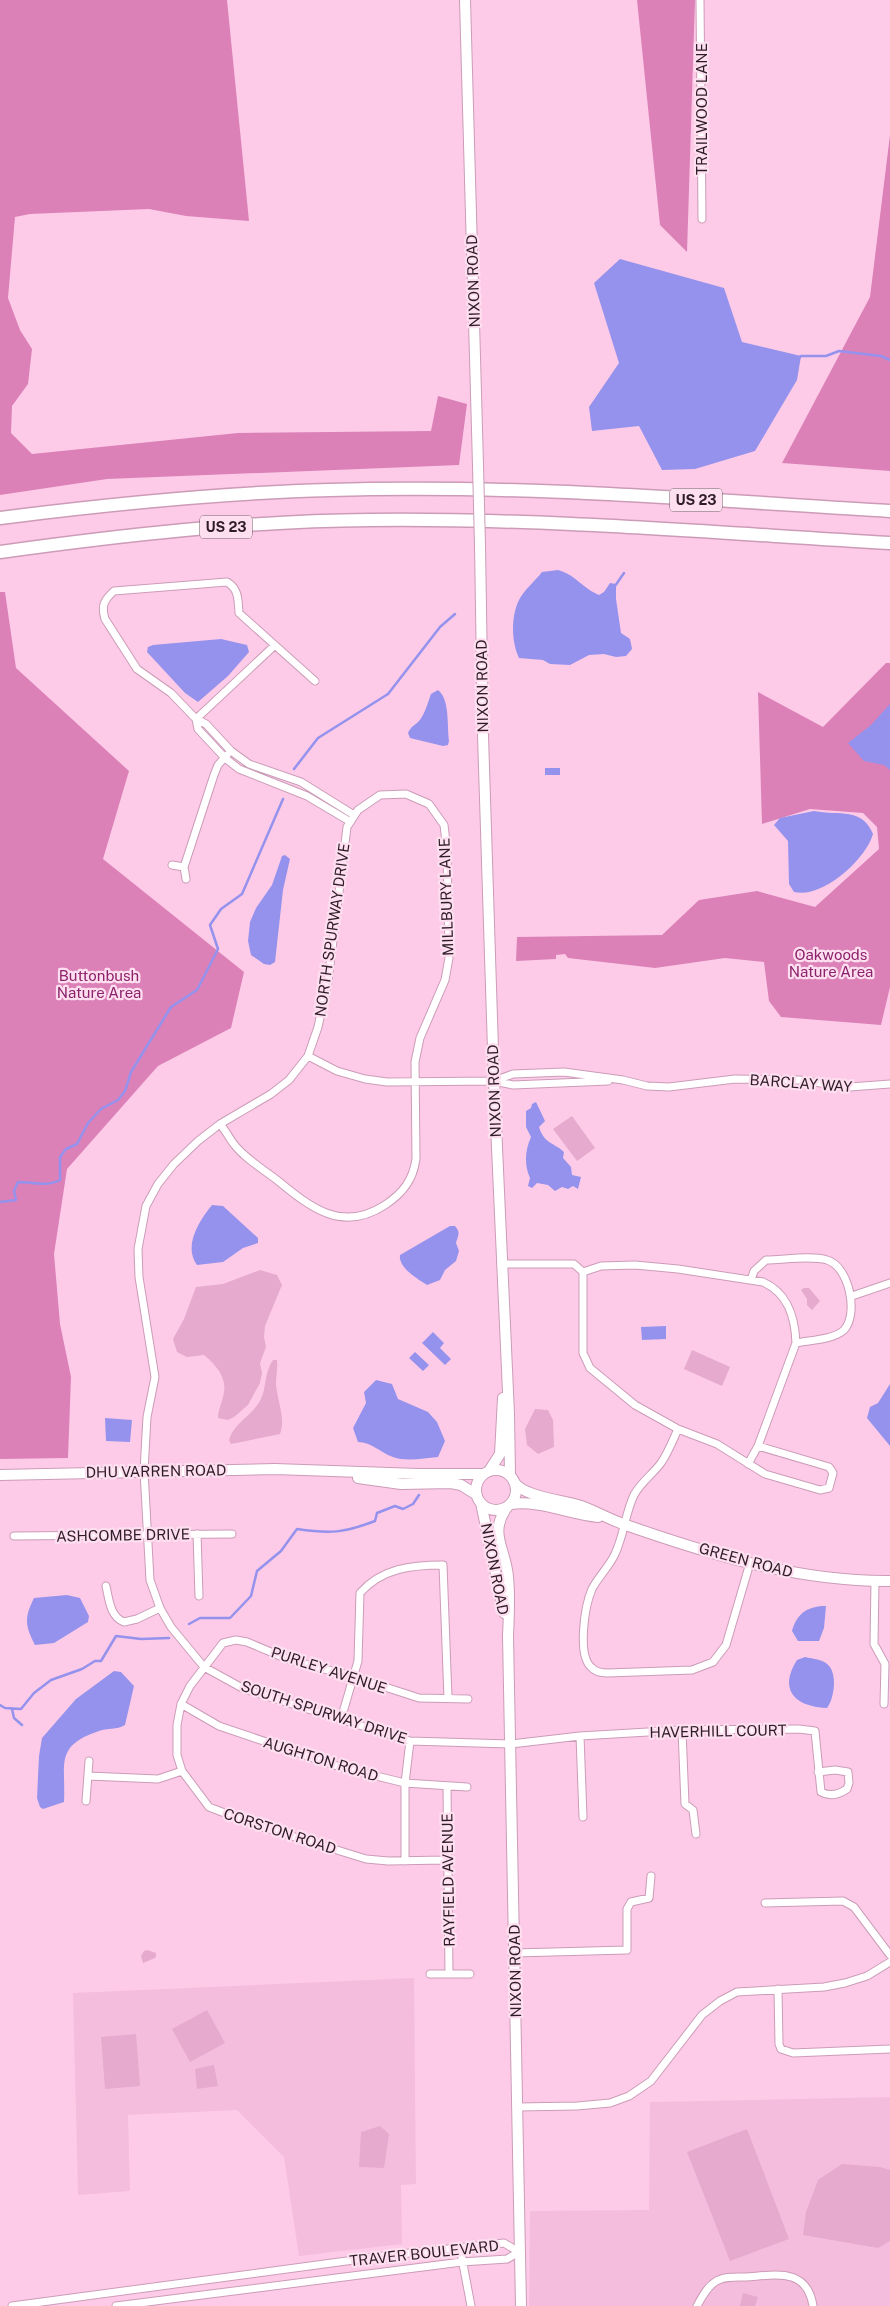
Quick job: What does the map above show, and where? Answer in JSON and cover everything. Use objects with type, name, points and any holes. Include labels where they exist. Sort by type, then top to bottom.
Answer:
[{"type":"highway","name":"US 23","points":[[0,518],[145,501],[236,494],[333,490],[501,491],[648,497],[890,511]]},
{"type":"highway","name":"US 23","points":[[0,552],[181,530],[370,520],[512,522],[890,543]]},
{"type":"main road","name":"NIXON ROAD","points":[[465,0],[480,545],[483,736],[501,1264],[506,1326],[506,1372],[500,1454],[487,1472]]},
{"type":"main road","name":"NIXON ROAD","points":[[506,1372],[510,1414],[512,1478]]},
{"type":"main road","name":"DHU VARREN ROAD","points":[[0,1475],[275,1469],[487,1472]]},
{"type":"main road","name":"DHU VARREN ROAD","points":[[312,1471],[401,1484],[451,1483],[461,1485],[479,1499]]},
{"type":"main road","points":[[503,1471],[512,1478],[515,1494],[509,1506],[494,1509],[479,1499],[478,1484],[487,1472],[503,1471]]},
{"type":"main road","name":"GREEN ROAD","points":[[512,1478],[518,1487],[531,1493],[581,1507],[606,1518],[750,1563],[802,1575],[890,1581]]},
{"type":"main road","name":"NIXON ROAD","points":[[479,1499],[501,1592],[508,1636]]},
{"type":"main road","name":"GREEN ROAD","points":[[509,1506],[529,1504],[580,1515],[606,1518]]},
{"type":"main road","name":"NIXON ROAD","points":[[509,1506],[500,1518],[498,1532],[508,1575],[521,2306]]},
{"type":"street","name":"TRAILWOOD LANE","points":[[700,0],[702,218]]},
{"type":"street","points":[[315,681],[239,613],[238,593],[234,586],[226,582],[114,591],[105,599],[102,610],[105,619],[137,669],[171,693],[196,719],[206,724],[231,751],[249,764],[312,788],[352,818]]},
{"type":"street","points":[[196,719],[274,646]]},
{"type":"street","points":[[196,719],[198,729],[224,758],[248,774],[307,796],[352,818]]},
{"type":"street","points":[[186,879],[184,867],[214,775],[218,765],[231,751]]},
{"type":"street","points":[[307,796],[312,788]]},
{"type":"street","name":"MILLBURY LANE","points":[[220,1124],[240,1150],[305,1203],[335,1216],[357,1216],[391,1201],[405,1188],[413,1174],[416,1140],[415,1062],[420,1038],[445,980],[449,958],[444,825],[429,804],[406,794],[380,795],[352,818]]},
{"type":"street","name":"NORTH SPURWAY DRIVE","points":[[144,1471],[147,1417],[155,1377],[139,1277],[138,1249],[140,1228],[146,1206],[158,1184],[174,1164],[198,1141],[220,1124],[283,1085],[308,1056],[318,1027],[328,981],[340,895],[344,846],[352,818]]},
{"type":"street","points":[[172,865],[184,867]]},
{"type":"street","points":[[308,1056],[337,1071],[365,1079],[387,1082],[494,1081]]},
{"type":"street","name":"BARCLAY WAY","points":[[494,1081],[513,1074],[564,1072],[623,1080],[647,1086],[669,1087],[735,1079],[799,1080],[850,1086],[890,1084]]},
{"type":"street","name":"BARCLAY WAY","points":[[494,1081],[513,1085],[623,1080]]},
{"type":"street","points":[[752,1280],[754,1271],[766,1260],[820,1258],[830,1260],[838,1268],[852,1296],[851,1309],[844,1330],[835,1335],[796,1343]]},
{"type":"street","points":[[501,1264],[574,1264],[584,1272]]},
{"type":"street","points":[[584,1272],[601,1266],[635,1265],[678,1269],[752,1280],[775,1287],[784,1297],[793,1317],[796,1343],[758,1446],[748,1464]]},
{"type":"street","points":[[584,1272],[583,1354],[590,1368],[635,1405],[678,1429],[717,1444],[765,1474],[820,1490],[829,1488],[833,1472],[830,1467],[758,1446]]},
{"type":"street","points":[[852,1296],[890,1283]]},
{"type":"street","points":[[678,1429],[660,1463],[643,1480],[633,1497],[615,1555],[593,1587],[585,1616],[584,1655],[591,1668],[599,1673],[692,1670],[713,1662],[726,1645],[750,1563]]},
{"type":"street","name":"SOUTH SPURWAY DRIVE","points":[[144,1471],[150,1580],[160,1608],[171,1627],[204,1667],[244,1689],[410,1741],[511,1744]]},
{"type":"street","points":[[198,1534],[199,1596]]},
{"type":"street","name":"ASHCOMBE DRIVE","points":[[14,1536],[232,1534]]},
{"type":"street","points":[[341,1719],[358,1661],[360,1593],[370,1582],[379,1576],[401,1568],[443,1565],[448,1698]]},
{"type":"street","points":[[875,1581],[874,1644],[888,1664],[884,1704]]},
{"type":"street","points":[[106,1586],[112,1611],[124,1622],[137,1620],[160,1608]]},
{"type":"street","name":"PURLEY AVENUE","points":[[204,1667],[223,1643],[236,1640],[247,1642],[292,1661],[353,1677],[419,1698],[468,1699]]},
{"type":"street","name":"CORSTON ROAD","points":[[204,1667],[190,1686],[181,1704],[177,1725],[177,1755],[182,1771],[209,1807],[235,1818],[366,1859],[405,1861],[446,1860]]},
{"type":"street","name":"AUGHTON ROAD","points":[[181,1704],[220,1726],[343,1768],[405,1784],[467,1787]]},
{"type":"street","name":"HAVERHILL COURT","points":[[511,1744],[580,1736],[682,1730],[799,1729],[815,1731],[818,1772],[821,1792],[826,1795],[835,1795],[847,1789],[849,1783],[848,1772],[835,1770],[818,1772]]},
{"type":"street","points":[[682,1730],[686,1804],[693,1810],[696,1834]]},
{"type":"street","points":[[580,1736],[583,1817]]},
{"type":"street","points":[[405,1861],[405,1784],[410,1741]]},
{"type":"street","points":[[86,1800],[89,1761]]},
{"type":"street","points":[[88,1776],[158,1779],[182,1771]]},
{"type":"street","name":"RAYFIELD AVENUE","points":[[446,1786],[446,1860],[450,1974]]},
{"type":"street","points":[[515,1953],[627,1950],[627,1909],[631,1902],[649,1898],[652,1876]]},
{"type":"street","points":[[765,1902],[843,1901],[854,1907],[890,1955]]},
{"type":"street","points":[[518,2107],[610,2103],[629,2096],[651,2081],[702,2015],[716,2004],[737,1992],[824,1987],[845,1983],[867,1976],[890,1962]]},
{"type":"street","points":[[430,1974],[470,1974]]},
{"type":"street","points":[[778,1989],[779,2044],[785,2050],[793,2053],[890,2049]]},
{"type":"street","name":"TRAVER BOULEVARD","points":[[12,2306],[391,2255],[504,2243],[519,2252],[507,2259],[462,2262],[116,2306]]},
{"type":"street","points":[[460,2248],[471,2306]]},
{"type":"street","points":[[696,2306],[708,2288],[717,2280],[784,2274],[802,2282],[810,2293],[813,2306]]},
{"type":"shaded area","points":[[620,259],[724,288],[742,342],[801,356],[797,380],[755,451],[695,469],[662,470],[639,426],[592,431],[589,407],[619,363],[594,283]]},
{"type":"shaded area","points":[[558,570],[570,575],[599,595],[604,592],[610,583],[616,584],[616,599],[621,633],[630,639],[632,649],[626,656],[589,655],[570,665],[550,664],[543,660],[519,658],[513,636],[516,606],[521,596],[542,572]]},
{"type":"shaded area","points":[[221,639],[247,645],[249,652],[228,676],[198,702],[185,693],[147,652],[148,647],[153,645]]},
{"type":"shaded area","points":[[438,690],[442,694],[447,713],[449,741],[448,745],[443,746],[410,738],[408,733],[411,727],[421,718],[431,694]]},
{"type":"shaded area","points":[[890,704],[890,770],[884,765],[864,761],[848,743],[871,725]]},
{"type":"shaded area","points":[[545,768],[560,768],[560,775],[545,775]]},
{"type":"shaded area","points":[[814,811],[856,816],[868,825],[873,834],[862,855],[842,875],[818,889],[805,893],[794,892],[789,884],[788,841],[774,825],[780,818]]},
{"type":"shaded area","points":[[285,855],[290,859],[283,890],[275,962],[270,965],[264,964],[251,955],[248,941],[250,922],[256,908],[272,885],[282,856]]},
{"type":"shaded area","points":[[536,1102],[545,1121],[539,1127],[541,1133],[547,1140],[564,1152],[563,1158],[571,1167],[572,1175],[581,1177],[578,1189],[573,1186],[568,1189],[562,1187],[555,1191],[548,1185],[537,1183],[532,1188],[528,1186],[530,1178],[526,1158],[527,1147],[531,1137],[526,1127],[526,1111]]},
{"type":"shaded area","points":[[572,1116],[595,1148],[577,1161],[553,1129]]},
{"type":"shaded area","points":[[212,1205],[223,1206],[258,1238],[258,1243],[243,1248],[223,1262],[197,1265],[193,1258],[192,1250],[194,1234],[202,1218]]},
{"type":"shaded area","points":[[450,1226],[455,1226],[458,1232],[456,1243],[459,1251],[456,1261],[445,1270],[440,1280],[427,1285],[405,1269],[400,1260],[400,1255]]},
{"type":"shaded area","points":[[260,1270],[277,1275],[282,1285],[265,1326],[264,1337],[266,1347],[260,1363],[262,1373],[260,1383],[248,1405],[234,1417],[228,1420],[218,1418],[224,1386],[222,1376],[212,1362],[204,1355],[187,1357],[177,1352],[173,1339],[184,1319],[196,1287],[223,1284]]},
{"type":"shaded area","points":[[809,1288],[820,1301],[812,1310],[807,1305],[807,1299],[801,1290]]},
{"type":"shaded area","points":[[666,1326],[666,1339],[642,1340],[641,1327]]},
{"type":"shaded area","points":[[433,1332],[444,1343],[440,1348],[451,1359],[445,1365],[422,1343]]},
{"type":"shaded area","points":[[692,1350],[730,1367],[722,1386],[684,1369]]},
{"type":"shaded area","points":[[415,1352],[429,1365],[423,1371],[409,1358]]},
{"type":"shaded area","points":[[273,1360],[277,1360],[276,1384],[282,1422],[280,1434],[231,1444],[229,1440],[234,1429],[260,1401],[268,1370]]},
{"type":"shaded area","points":[[376,1380],[392,1384],[398,1399],[428,1412],[437,1422],[445,1441],[438,1457],[398,1458],[388,1455],[372,1445],[358,1442],[353,1428],[366,1403],[364,1392]]},
{"type":"shaded area","points":[[890,1384],[890,1446],[867,1418],[870,1407],[878,1403]]},
{"type":"shaded area","points":[[535,1409],[548,1410],[553,1420],[554,1447],[538,1454],[527,1445],[525,1429]]},
{"type":"shaded area","points":[[105,1418],[132,1420],[130,1442],[106,1441]]},
{"type":"shaded area","points":[[67,1595],[80,1598],[89,1616],[88,1622],[54,1643],[35,1645],[27,1622],[34,1598]]},
{"type":"shaded area","points":[[826,1606],[824,1628],[819,1641],[798,1641],[792,1631],[800,1615],[814,1607]]},
{"type":"shaded area","points":[[805,1657],[825,1662],[832,1671],[834,1688],[827,1708],[806,1704],[793,1695],[789,1680],[797,1660]]},
{"type":"shaded area","points":[[114,1671],[121,1672],[134,1686],[125,1725],[119,1728],[99,1731],[75,1743],[65,1758],[64,1802],[43,1809],[40,1807],[37,1798],[42,1738],[76,1699]]},
{"type":"shaded area","points":[[147,1950],[156,1953],[156,1956],[143,1963],[141,1956]]},
{"type":"shaded area","points":[[414,1978],[416,2184],[401,2185],[402,2244],[299,2256],[284,2157],[237,2110],[128,2115],[130,2191],[78,2195],[73,1993]]},
{"type":"shaded area","points":[[207,2010],[225,2043],[190,2062],[172,2029]]},
{"type":"shaded area","points":[[136,2034],[140,2086],[105,2089],[101,2037]]},
{"type":"shaded area","points":[[214,2065],[218,2086],[197,2089],[195,2069]]},
{"type":"shaded area","points":[[890,2097],[890,2306],[529,2306],[530,2211],[649,2210],[650,2102]]},
{"type":"shaded area","points":[[380,2126],[389,2134],[384,2168],[359,2167],[361,2132]]},
{"type":"shaded area","points":[[747,2129],[789,2239],[730,2261],[687,2152]]},
{"type":"shaded area","points":[[842,2164],[880,2167],[890,2170],[890,2241],[878,2248],[803,2235],[806,2212],[818,2180]]},
{"type":"shaded area","points":[[743,2293],[758,2297],[755,2306],[740,2306]]},
{"type":"green space","points":[[0,0],[227,0],[249,221],[186,216],[149,209],[30,214],[15,217],[8,298],[20,330],[32,349],[28,384],[12,406],[11,433],[32,454],[238,433],[431,431],[438,396],[467,404],[459,465],[107,479],[0,495]]},
{"type":"green space","points":[[637,0],[695,0],[687,252],[660,225]]},
{"type":"green space","points":[[890,135],[890,471],[782,463],[870,297]]},
{"type":"green space","name":"Buttonbush Nature Area","points":[[0,592],[5,592],[16,668],[129,771],[103,859],[244,972],[231,1028],[158,1066],[67,1169],[54,1254],[60,1324],[71,1377],[68,1458],[0,1459]]},
{"type":"green space","name":"Oakwoods Nature Area","points":[[886,663],[890,663],[890,987],[881,1025],[781,1017],[769,1001],[764,962],[725,958],[655,968],[568,958],[565,954],[556,955],[556,959],[516,961],[517,937],[662,935],[699,900],[757,891],[815,907],[879,849],[877,827],[863,813],[810,809],[762,824],[758,692],[823,727]]},
{"type":"waterway","points":[[799,358],[801,356],[826,356],[839,351],[881,356],[890,360]]},
{"type":"waterway","points":[[615,586],[624,573]]},
{"type":"waterway","points":[[294,769],[318,738],[388,694],[440,627],[455,614]]},
{"type":"waterway","points":[[0,1202],[16,1200],[14,1191],[18,1182],[45,1184],[60,1180],[60,1157],[66,1149],[77,1144],[88,1123],[101,1109],[118,1100],[125,1091],[131,1072],[171,1007],[197,990],[218,949],[210,925],[221,909],[242,894],[283,799]]},
{"type":"waterway","points":[[189,1624],[200,1618],[230,1618],[251,1596],[257,1571],[281,1551],[297,1529],[328,1532],[354,1528],[375,1521],[377,1513],[395,1506],[403,1509],[413,1504],[419,1495]]},
{"type":"waterway","points":[[0,1705],[5,1708],[21,1709],[34,1693],[51,1680],[82,1669],[95,1661],[101,1661],[116,1636],[141,1639],[169,1638]]},
{"type":"waterway","points":[[12,1709],[14,1718],[22,1725]]}]
